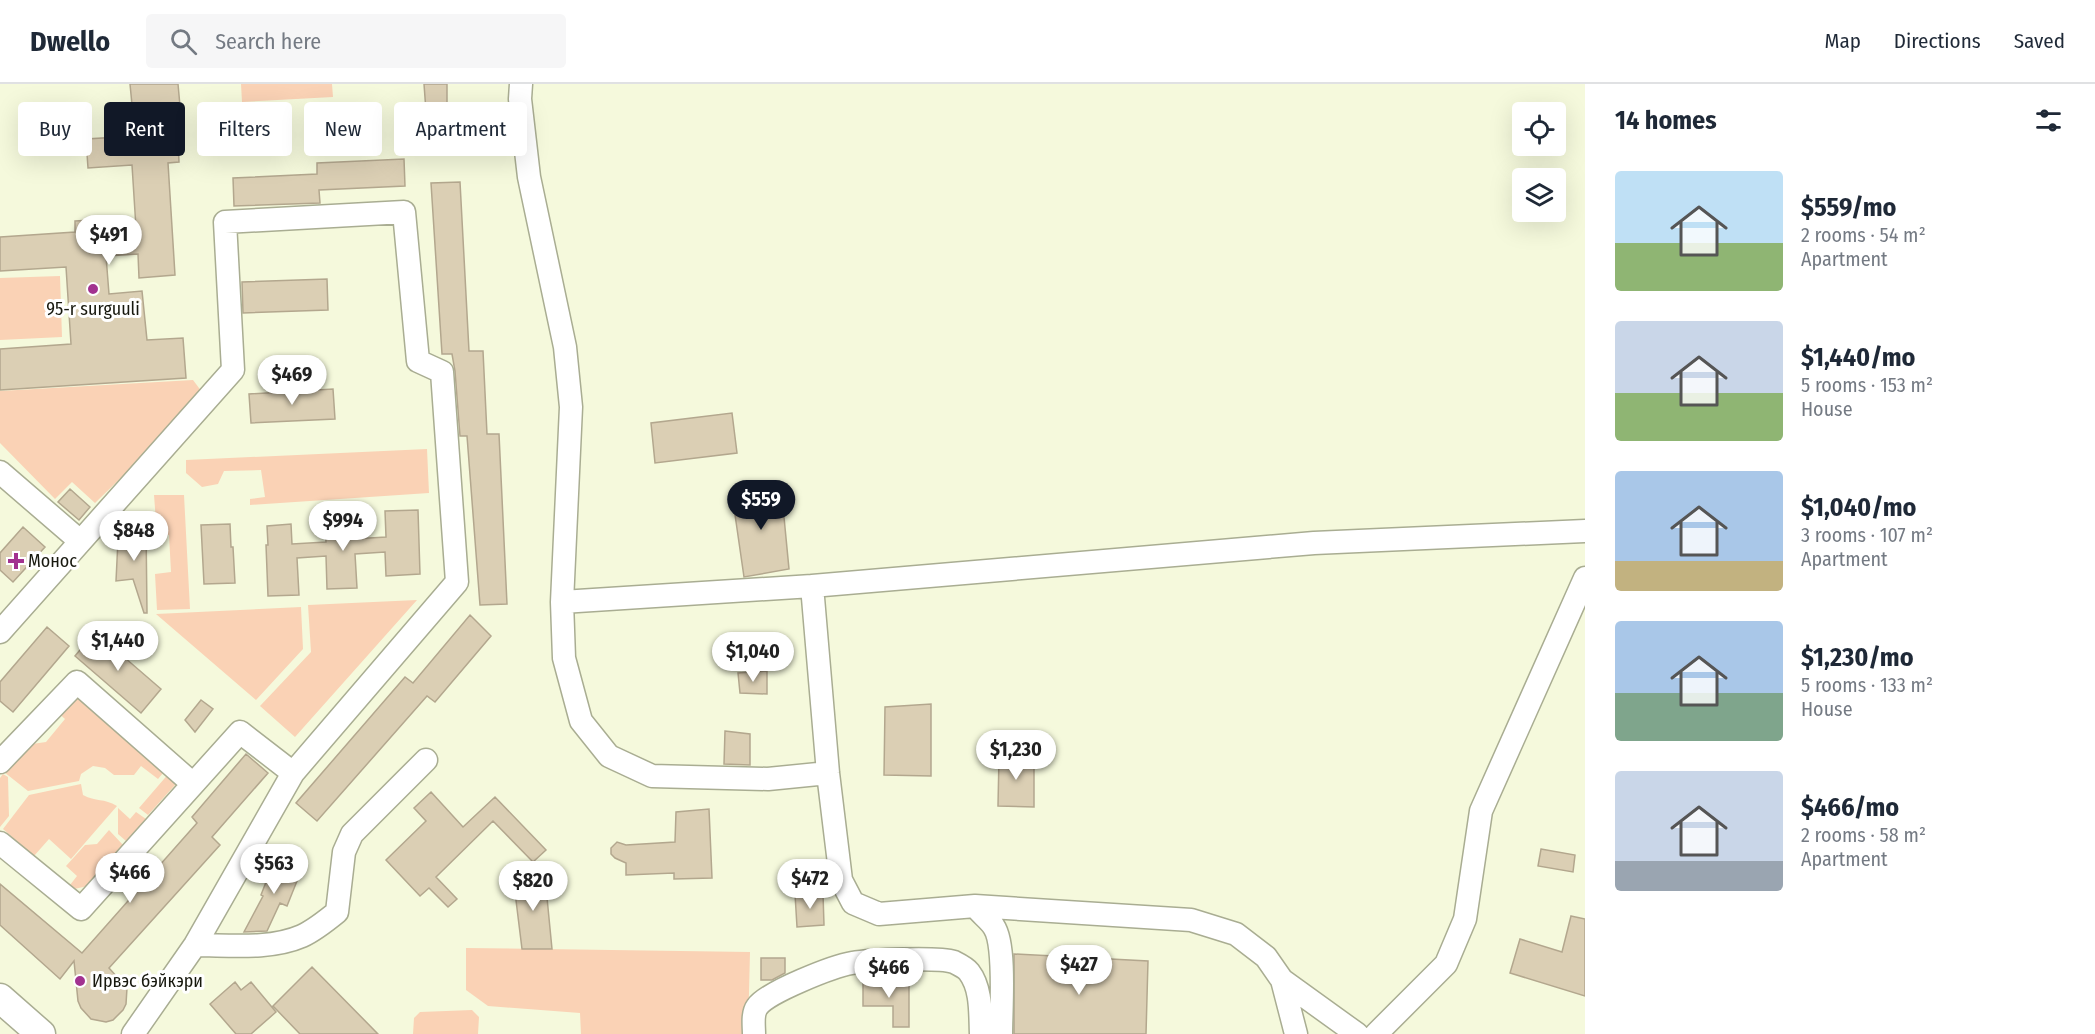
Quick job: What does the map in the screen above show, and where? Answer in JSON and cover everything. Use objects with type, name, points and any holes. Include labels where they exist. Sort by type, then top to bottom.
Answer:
[{"type":"main road","points":[[0,998],[41,1034]]},
{"type":"street","points":[[521,84],[520,99],[529,177],[565,347],[571,407],[562,602],[564,658],[581,721],[609,756],[652,776],[768,779],[828,773]]},
{"type":"street","points":[[0,632],[232,370],[225,222],[404,212],[418,361],[442,372],[457,582],[292,773],[195,945],[133,1034]]},
{"type":"street","points":[[0,472],[81,541]]},
{"type":"street","points":[[562,602],[812,586],[1314,543],[1585,531]]},
{"type":"street","points":[[1376,1034],[1446,964],[1465,918],[1481,812],[1585,578]]},
{"type":"street","points":[[812,586],[828,773],[841,880],[854,903],[879,914],[975,906],[1191,920],[1236,934],[1266,957],[1282,980],[1357,1034]]},
{"type":"street","points":[[0,762],[77,682],[193,784]]},
{"type":"street","points":[[0,843],[81,909],[240,732],[292,773]]},
{"type":"street","points":[[195,945],[272,944],[301,937],[321,925],[337,912],[344,852],[352,834],[426,760]]},
{"type":"street","points":[[975,906],[994,927],[1000,943],[1001,1034]]},
{"type":"street","points":[[754,1034],[754,1015],[757,1006],[771,995],[834,968],[853,963],[910,960],[952,962],[968,970],[977,987],[981,1034]]},
{"type":"street","points":[[1282,980],[1296,1034]]},
{"type":"shaded area","points":[[241,84],[332,84],[333,97],[242,102]]},
{"type":"shaded area","points":[[60,276],[62,337],[0,340],[0,278]]},
{"type":"shaded area","points":[[193,380],[205,396],[95,503],[72,482],[55,499],[0,443],[0,391]]},
{"type":"shaded area","points":[[427,449],[429,493],[250,505],[250,499],[265,497],[261,470],[224,471],[218,484],[202,487],[186,473],[186,460]]},
{"type":"shaded area","points":[[154,495],[184,495],[190,609],[157,610],[155,574],[171,572],[169,535],[157,534]]},
{"type":"shaded area","points":[[417,600],[295,737],[260,706],[311,652],[308,605]]},
{"type":"shaded area","points":[[301,607],[303,649],[256,700],[156,614]]},
{"type":"shaded area","points":[[78,697],[168,767],[158,779],[141,766],[134,775],[114,775],[105,768],[93,766],[81,774],[79,781],[28,791],[4,772],[25,745],[46,742],[65,719],[56,711]]},
{"type":"shaded area","points":[[170,772],[174,776],[175,785],[148,815],[139,808]]},
{"type":"shaded area","points":[[3,774],[8,777],[9,816],[0,827],[0,778]]},
{"type":"shaded area","points":[[81,784],[83,795],[117,806],[71,859],[49,839],[34,856],[3,829],[29,795]]},
{"type":"shaded area","points":[[118,808],[130,819],[136,812],[146,819],[126,841],[118,834]]},
{"type":"shaded area","points":[[109,830],[123,845],[88,886],[74,889],[70,885],[77,876],[66,866],[85,845],[97,844]]},
{"type":"shaded area","points":[[466,948],[750,952],[748,1034],[581,1034],[580,1013],[488,1006],[466,990]]},
{"type":"shaded area","points":[[472,1010],[479,1017],[478,1034],[413,1034],[414,1018],[420,1012]]},
{"type":"building","points":[[130,84],[178,84],[180,102],[132,102]]},
{"type":"building","points":[[424,84],[447,84],[447,102],[425,102]]},
{"type":"building","points":[[104,138],[104,156],[179,156],[179,162],[168,163],[175,275],[139,278],[138,254],[106,256],[109,294],[142,291],[147,340],[183,338],[186,378],[0,390],[0,349],[71,344],[66,267],[0,271],[0,237],[75,232],[75,221],[93,220],[94,230],[136,228],[132,165],[88,168],[87,156],[92,156],[92,139]]},
{"type":"building","points":[[404,159],[405,186],[319,190],[320,203],[234,206],[233,178],[317,174],[317,163]]},
{"type":"building","points":[[460,182],[469,351],[483,351],[487,434],[499,434],[507,604],[480,605],[467,436],[460,436],[452,354],[442,354],[431,183]]},
{"type":"building","points":[[327,279],[328,310],[243,313],[242,282]]},
{"type":"building","points":[[333,389],[335,419],[251,423],[249,394]]},
{"type":"building","points":[[732,413],[737,453],[655,463],[651,423]]},
{"type":"building","points":[[781,486],[789,569],[744,577],[732,494]]},
{"type":"building","points":[[70,489],[90,507],[79,520],[58,502]]},
{"type":"building","points":[[418,510],[420,574],[386,576],[385,552],[355,554],[357,588],[327,589],[326,556],[297,558],[299,595],[268,596],[267,526],[291,524],[292,544],[326,542],[325,521],[352,519],[353,539],[386,537],[385,511]]},
{"type":"building","points":[[230,524],[235,583],[204,584],[201,525]]},
{"type":"building","points":[[131,525],[146,525],[147,613],[144,613],[133,579],[116,581],[118,540],[132,540]]},
{"type":"building","name":"Монос","points":[[23,527],[45,547],[13,582],[0,570],[0,553]]},
{"type":"building","points":[[470,615],[491,636],[435,702],[427,696],[317,821],[296,803],[405,677],[413,683]]},
{"type":"building","points":[[47,627],[69,646],[13,712],[0,701],[0,682]]},
{"type":"building","points":[[95,632],[161,689],[141,713],[75,656]]},
{"type":"building","points":[[767,671],[767,694],[740,693],[738,673]]},
{"type":"building","points":[[201,700],[213,709],[195,732],[185,720]]},
{"type":"building","points":[[931,704],[931,776],[884,775],[885,707]]},
{"type":"building","points":[[725,731],[750,734],[750,765],[724,764]]},
{"type":"building","points":[[246,754],[268,773],[212,837],[220,845],[109,968],[127,988],[126,1004],[123,1010],[113,1020],[106,1022],[91,1019],[78,1001],[74,961],[60,979],[0,925],[0,884],[82,953],[197,823],[192,817]]},
{"type":"building","points":[[1034,754],[1034,807],[998,806],[999,757]]},
{"type":"building","points":[[431,792],[463,827],[495,797],[546,850],[533,862],[493,821],[436,877],[457,899],[448,907],[429,888],[420,896],[386,860],[426,821],[414,808]]},
{"type":"building","points":[[709,809],[712,878],[674,879],[674,873],[626,875],[626,863],[611,854],[611,848],[617,842],[626,845],[675,842],[676,812]]},
{"type":"building","points":[[1541,849],[1575,855],[1573,872],[1538,866]]},
{"type":"building","points":[[277,861],[301,871],[287,906],[280,903],[267,931],[244,932],[263,896],[261,895],[268,877],[264,873]]},
{"type":"building","points":[[513,876],[545,877],[552,949],[522,949]]},
{"type":"building","points":[[795,894],[823,894],[824,925],[797,927]]},
{"type":"building","points":[[1571,916],[1585,919],[1585,996],[1510,973],[1520,939],[1562,952]]},
{"type":"building","points":[[1014,954],[1148,961],[1146,1034],[1014,1034]]},
{"type":"building","points":[[761,958],[785,958],[785,973],[772,980],[761,980]]},
{"type":"building","points":[[312,967],[378,1034],[300,1034],[273,1006]]},
{"type":"building","points":[[863,981],[909,981],[909,1027],[893,1027],[893,1006],[863,1006]]},
{"type":"building","points":[[235,982],[241,990],[251,982],[276,1012],[251,1034],[236,1034],[210,1004]]},
{"type":"place","name":"95-r surguuli","points":[[93,289]]},
{"type":"place","name":"Монос","points":[[16,561]]},
{"type":"place","name":"Ирвэс бэйкэри","points":[[80,981]]}]
